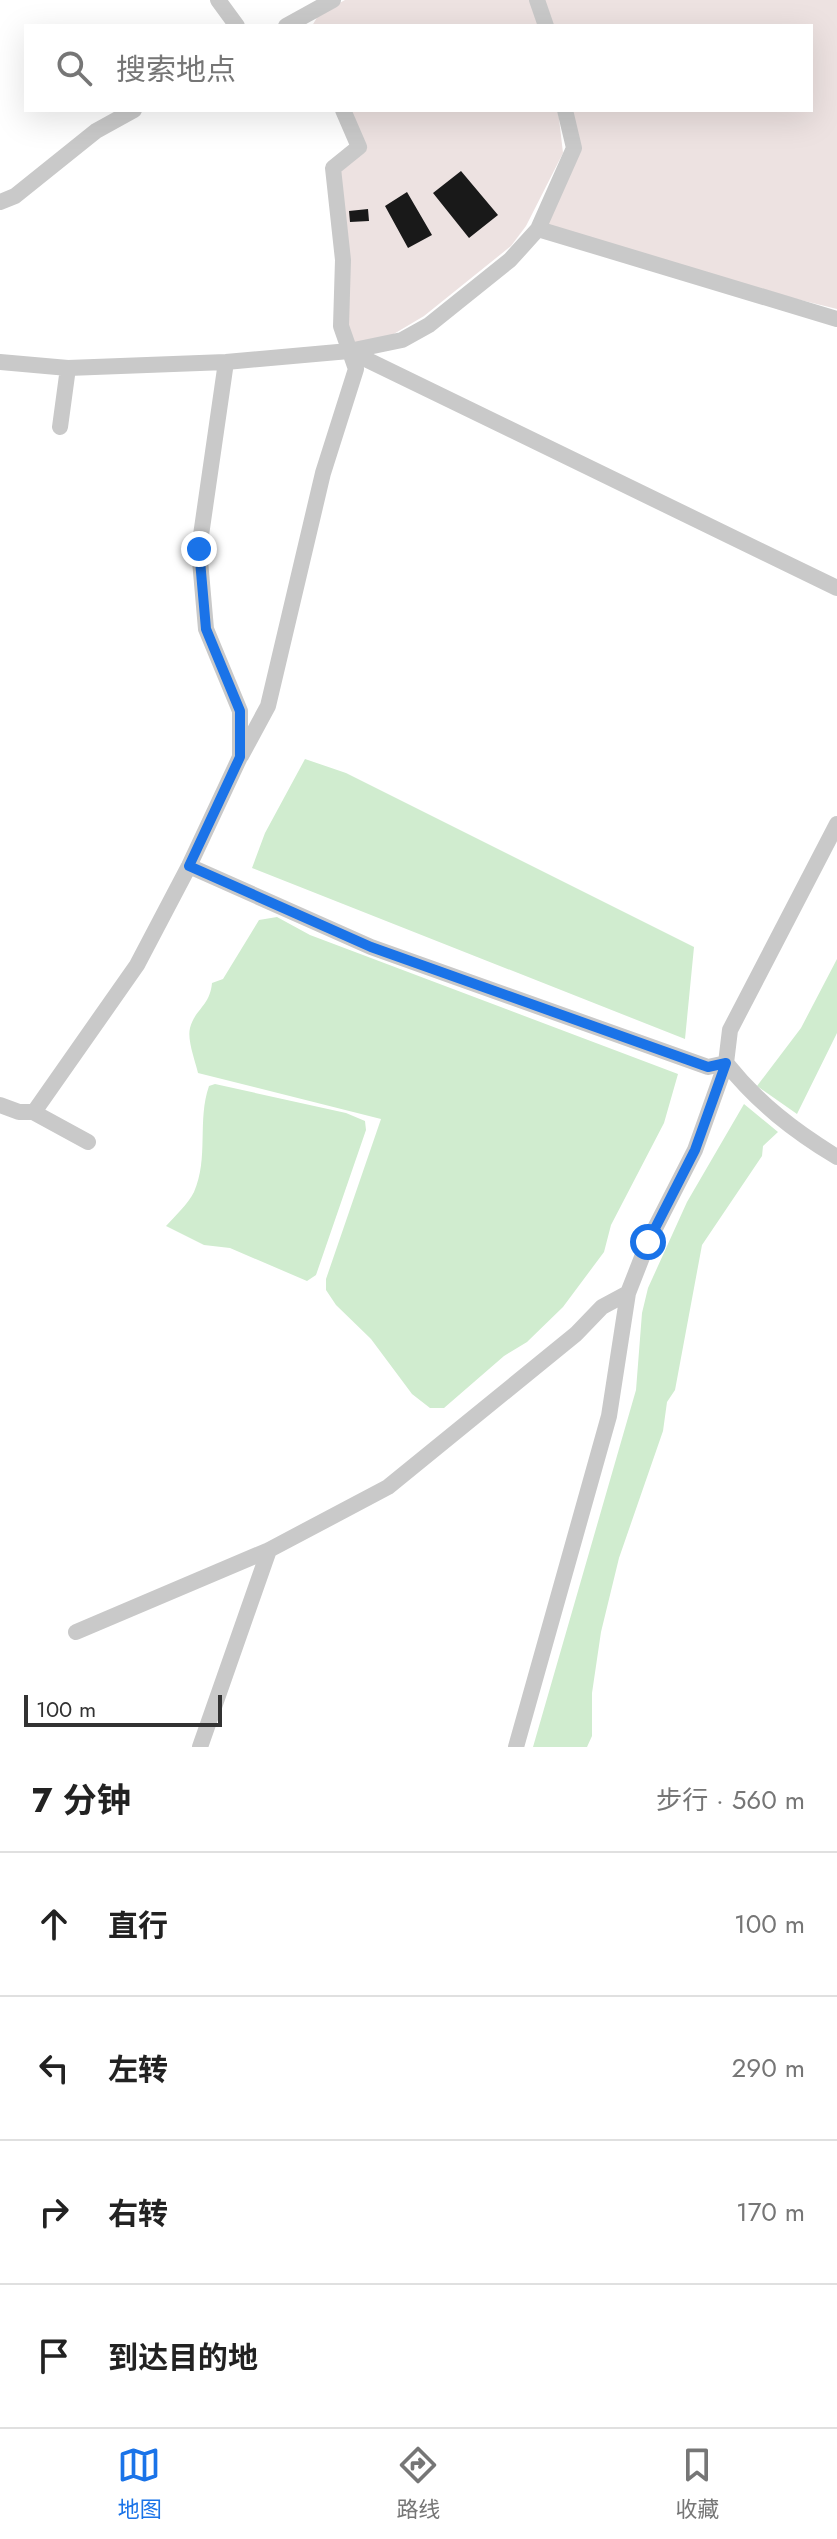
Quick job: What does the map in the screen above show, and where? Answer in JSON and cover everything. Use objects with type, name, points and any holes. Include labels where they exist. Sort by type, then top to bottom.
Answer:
[{"type":"street","points":[[218,0],[236,24]]},
{"type":"street","points":[[306,21],[333,0]]},
{"type":"street","points":[[537,0],[545,24]]},
{"type":"street","points":[[0,202],[15,196],[96,131],[130,112]]},
{"type":"street","points":[[33,1112],[137,965],[268,706],[323,473],[356,369],[341,326],[343,260],[333,168],[359,147],[344,112]]},
{"type":"street","points":[[0,362],[68,368],[226,362],[349,351],[402,340],[429,325],[510,260],[538,229],[574,148],[565,112]]},
{"type":"street","points":[[538,229],[837,319]]},
{"type":"street","points":[[349,351],[837,588]]},
{"type":"street","points":[[226,362],[199,549],[206,629],[240,711],[240,757]]},
{"type":"street","points":[[60,427],[68,368]]},
{"type":"street","points":[[516,1747],[609,1416],[628,1293],[648,1242],[695,1150],[726,1063],[730,1030],[837,824]]},
{"type":"street","points":[[189,866],[371,947],[708,1067],[726,1063]]},
{"type":"street","points":[[726,1063],[747,1089],[788,1127],[837,1157]]},
{"type":"street","points":[[0,1105],[19,1112],[33,1112],[88,1142]]},
{"type":"street","points":[[76,1632],[269,1550],[388,1487],[576,1334],[602,1307],[628,1293]]},
{"type":"street","points":[[200,1747],[269,1550]]},
{"type":"shaded area","points":[[345,0],[531,0],[538,24],[313,24],[319,14]]},
{"type":"shaded area","points":[[540,0],[837,0],[837,309],[756,289],[544,225],[576,147],[568,112],[813,112],[813,24],[546,24]]},
{"type":"shaded area","points":[[345,112],[558,112],[563,153],[526,226],[511,246],[424,316],[392,335],[350,345],[334,168],[352,158]]},
{"type":"shaded area","points":[[305,759],[346,773],[694,947],[685,1039],[252,868],[265,833]]},
{"type":"shaded area","points":[[277,917],[310,935],[678,1074],[664,1123],[611,1225],[604,1252],[563,1307],[527,1342],[504,1356],[444,1408],[430,1408],[412,1394],[371,1339],[336,1305],[326,1290],[326,1279],[381,1119],[198,1073],[190,1038],[192,1022],[208,997],[212,983],[223,979],[259,920]]},
{"type":"shaded area","points":[[837,959],[837,1033],[797,1114],[757,1086],[801,1028]]},
{"type":"shaded area","points":[[215,1084],[346,1113],[365,1121],[366,1130],[316,1275],[307,1281],[230,1248],[204,1245],[166,1226],[194,1192],[201,1166],[206,1099],[209,1086]]},
{"type":"shaded area","points":[[744,1104],[778,1132],[763,1146],[762,1156],[702,1245],[675,1390],[667,1402],[663,1431],[619,1558],[601,1632],[592,1693],[592,1736],[587,1747],[533,1747],[636,1390],[642,1313],[648,1288],[687,1202]]},
{"type":"building","points":[[461,171],[498,215],[469,238],[433,193]]},
{"type":"building","points":[[407,192],[432,235],[408,248],[385,206]]},
{"type":"building","points":[[368,209],[369,221],[350,222],[349,211]]},
{"type":"route","points":[[199,549],[206,629],[240,711],[240,757],[189,866],[371,947],[708,1067],[726,1063],[695,1150],[648,1242]]}]
